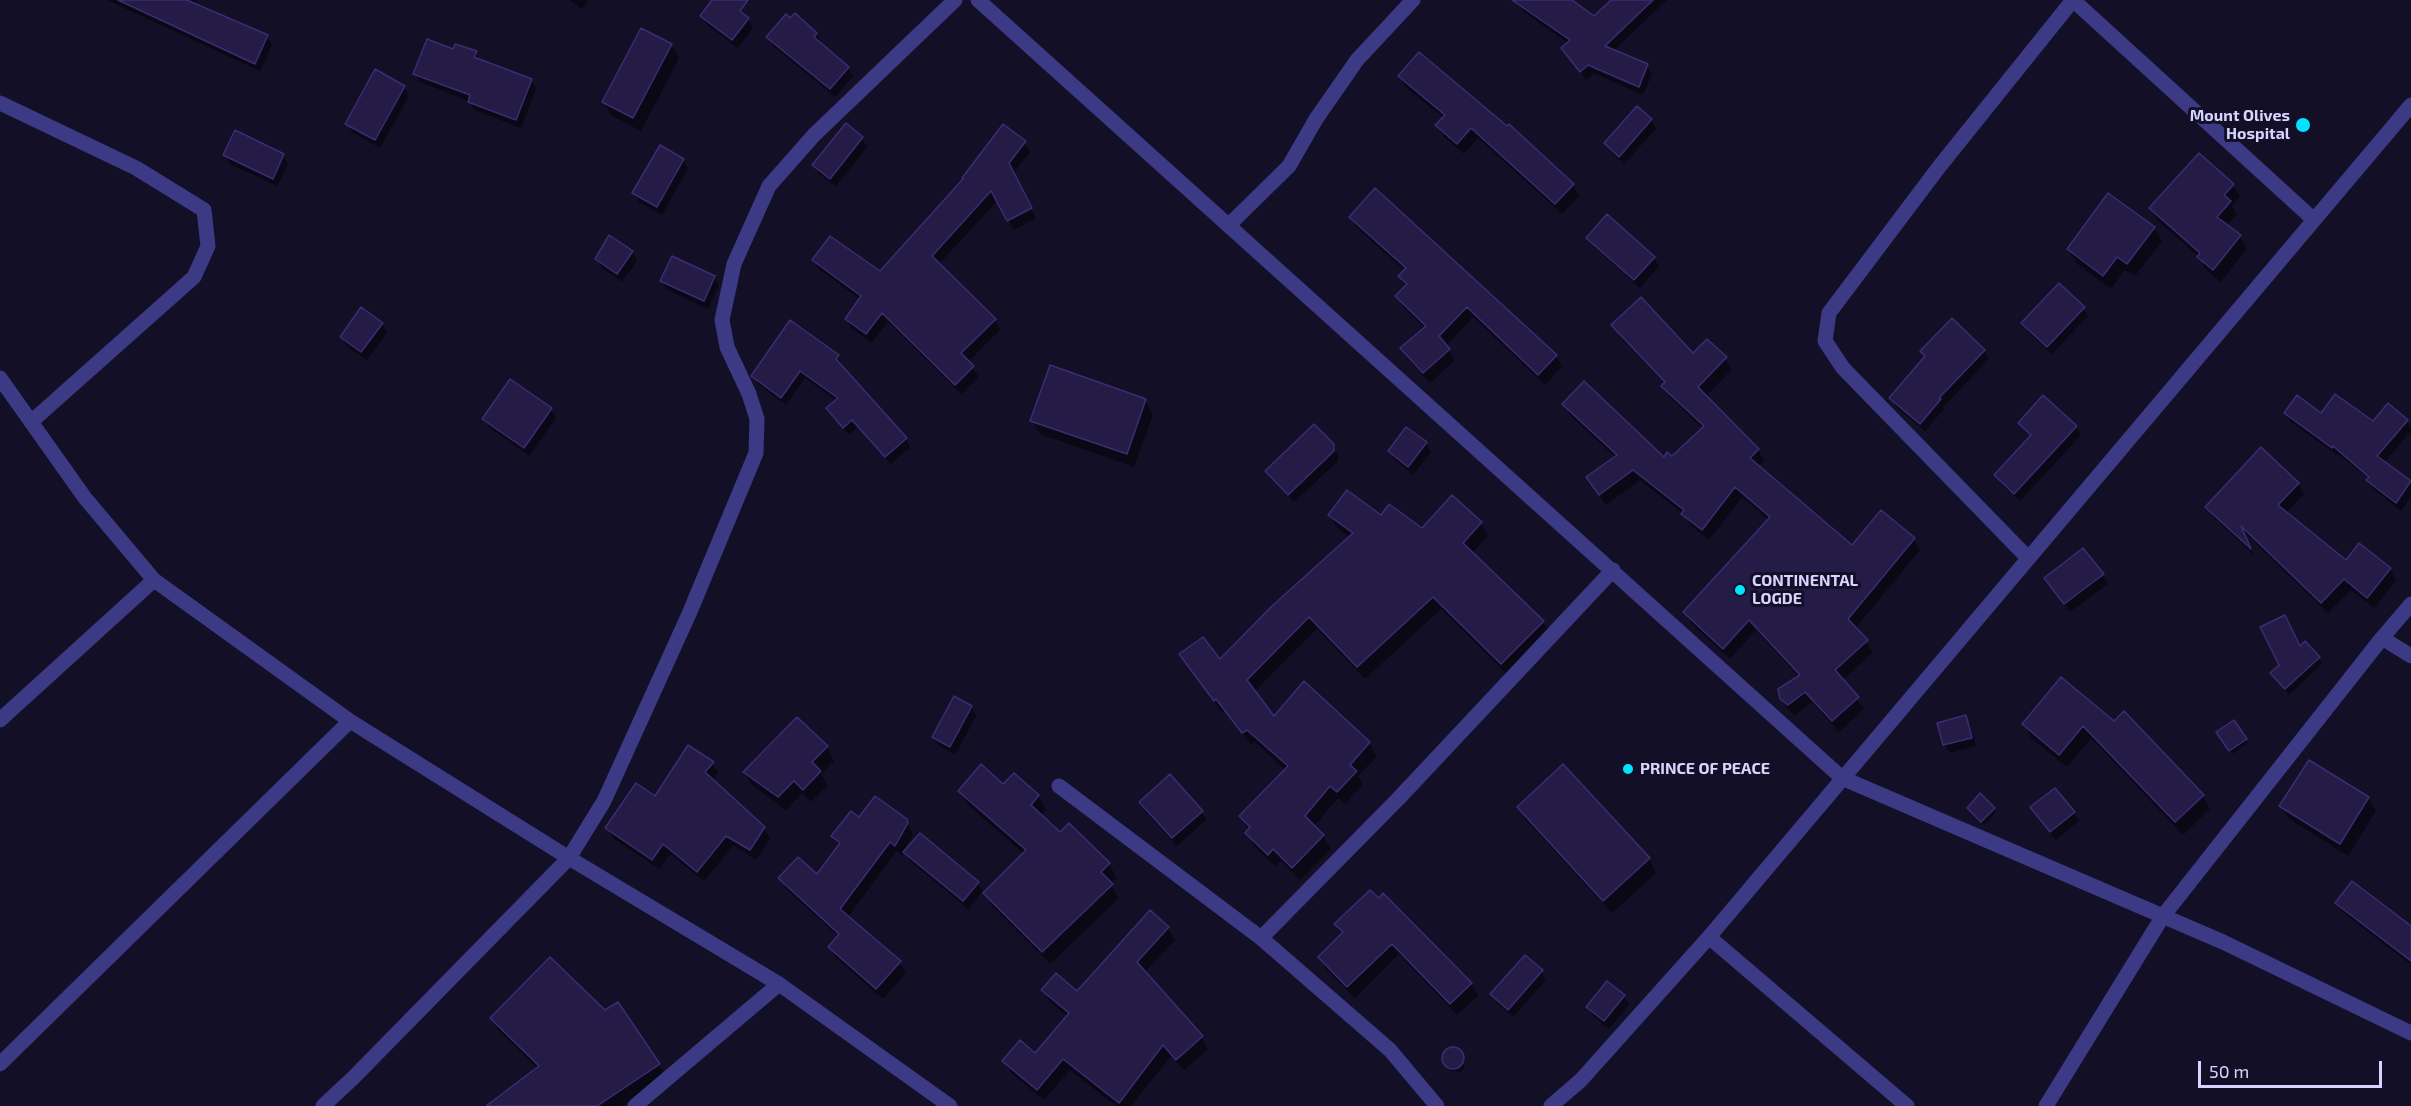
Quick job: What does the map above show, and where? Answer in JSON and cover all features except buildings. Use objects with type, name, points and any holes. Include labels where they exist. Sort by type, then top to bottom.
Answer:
[{"type":"street","points":[[323,1106],[569,858],[604,801],[653,697],[756,453],[757,419],[749,394],[727,347],[722,320],[738,254],[769,186],[814,135],[955,0]]},
{"type":"street","points":[[978,0],[1230,224],[1842,778],[2163,916],[2411,1033]]},
{"type":"street","points":[[1230,224],[1289,166],[1316,119],[1356,60],[1413,0]]},
{"type":"street","points":[[2028,557],[1843,368],[1826,341],[1829,313],[1939,167],[2073,0],[2313,219]]},
{"type":"street","points":[[0,103],[136,168],[204,210],[208,246],[194,277],[31,422]]},
{"type":"street","points":[[1551,1106],[1581,1080],[1709,937],[2411,105]]},
{"type":"street","points":[[0,378],[85,498],[154,580],[350,721],[569,858],[779,984],[950,1106]]},
{"type":"street","points":[[1261,938],[1399,798],[1613,570]]},
{"type":"street","points":[[0,720],[154,580]]},
{"type":"street","points":[[2046,1106],[2163,916],[2411,604]]},
{"type":"street","points":[[2382,638],[2411,656]]},
{"type":"street","points":[[0,1064],[350,721]]},
{"type":"street","points":[[1059,786],[1261,938],[1390,1050],[1437,1106]]},
{"type":"street","points":[[1709,937],[1907,1106]]},
{"type":"street","points":[[635,1106],[779,984]]},
{"type":"place","name":"Mount Olives Hospital","points":[[2303,125]]},
{"type":"place","name":"CONTINENTAL LOGDE","points":[[1740,590]]},
{"type":"place","name":"PRINCE OF PEACE","points":[[1628,769]]}]
